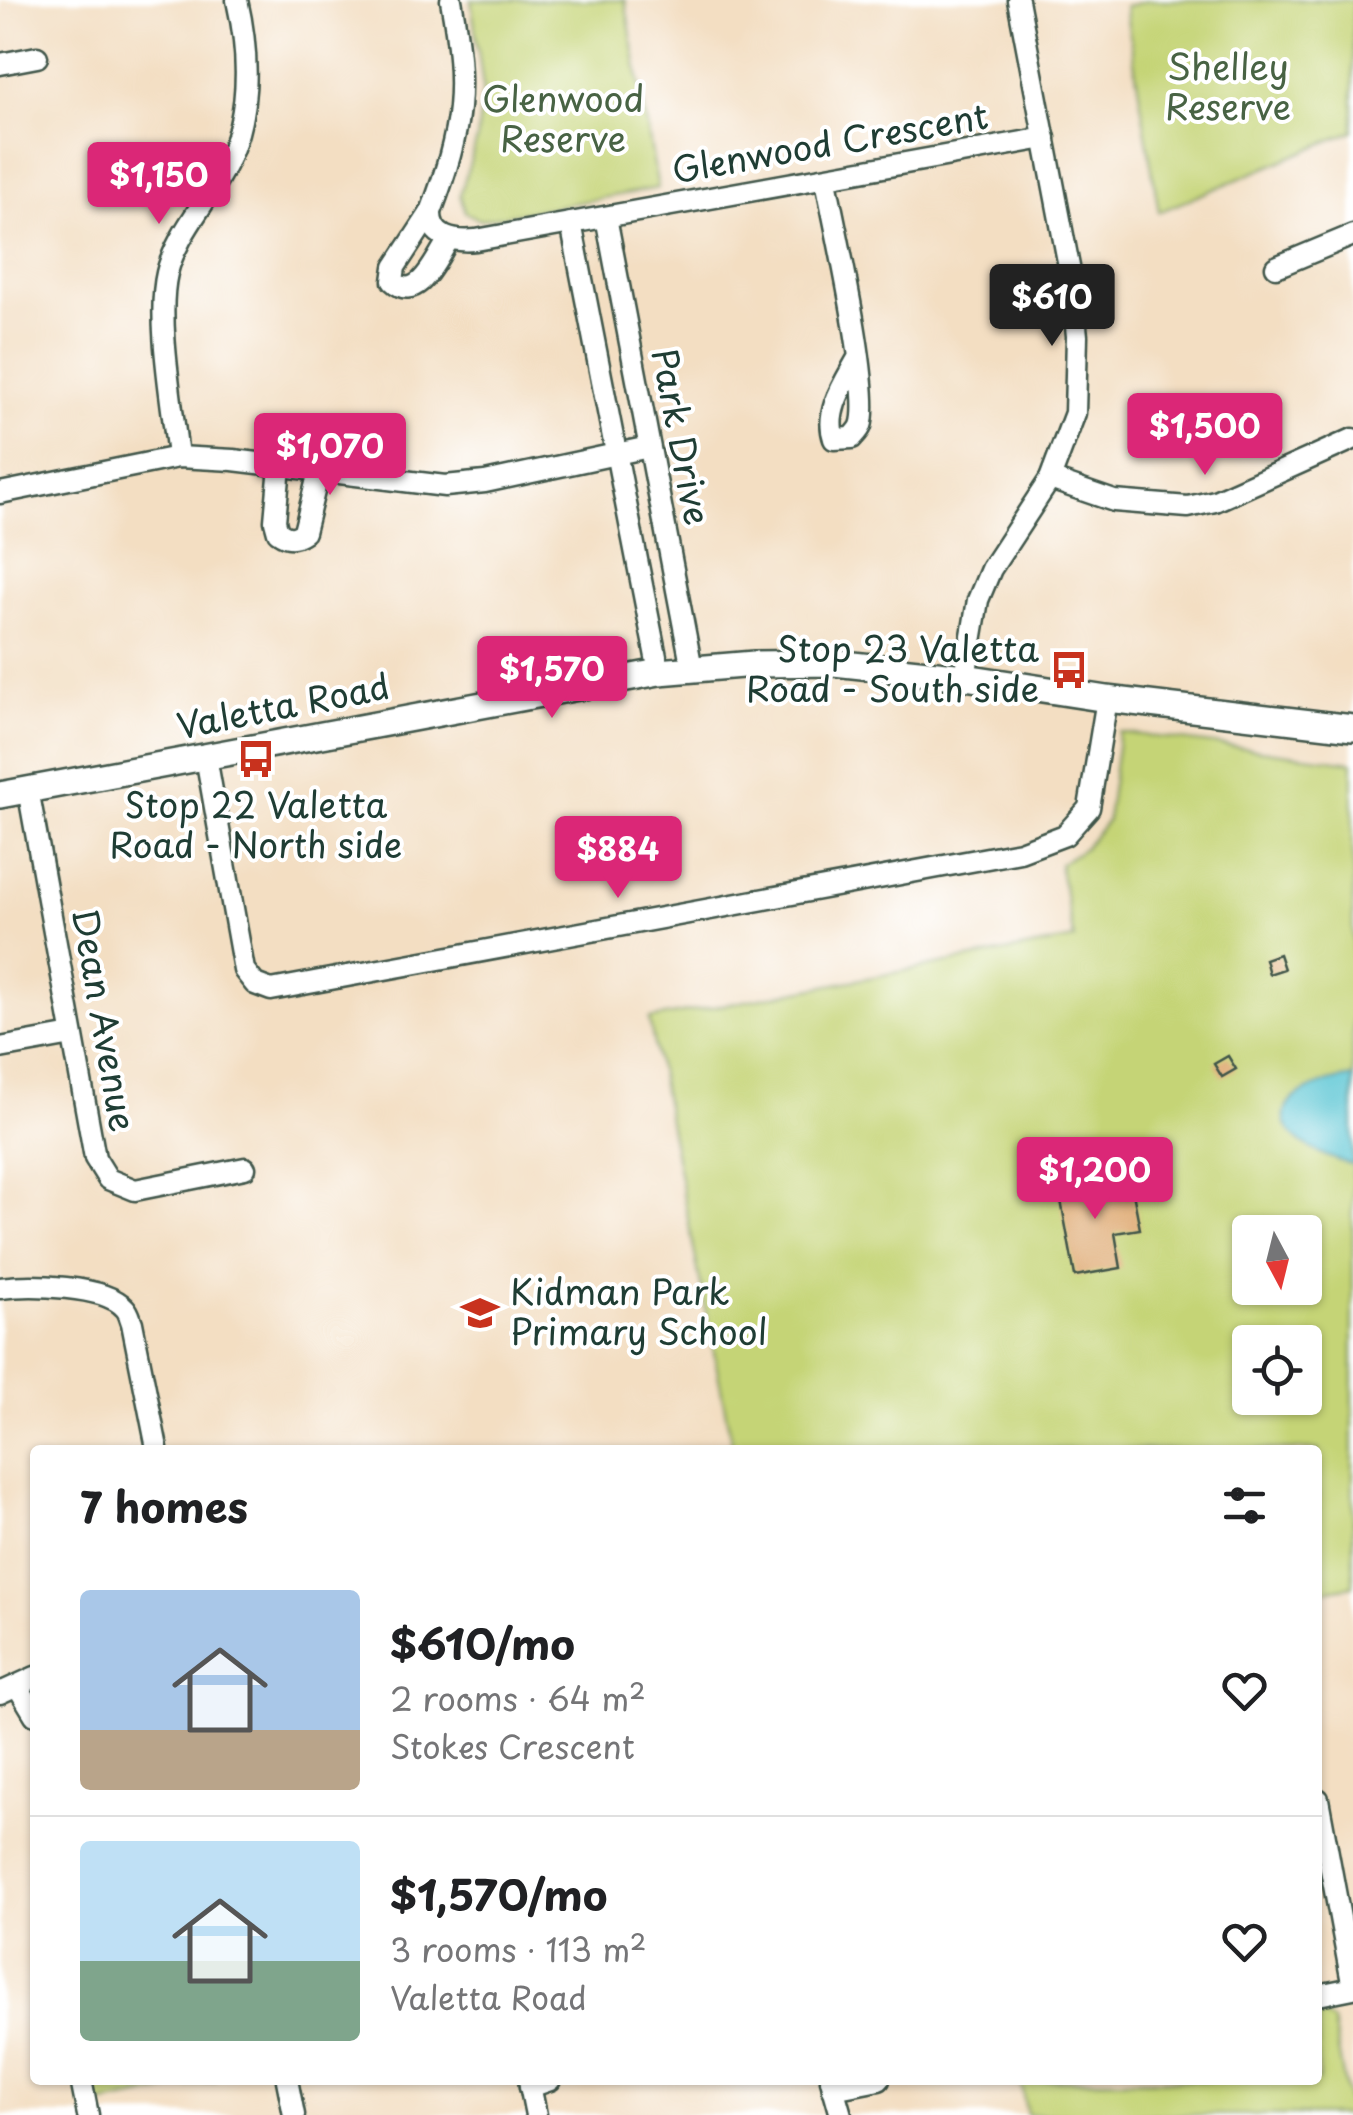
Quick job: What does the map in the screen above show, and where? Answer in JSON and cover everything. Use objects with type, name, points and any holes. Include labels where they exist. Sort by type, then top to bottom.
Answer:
[{"type":"street","points":[[178,458],[164,317],[166,276],[176,247],[224,170],[242,123],[246,73],[237,0]]},
{"type":"street","points":[[431,212],[395,267],[393,281],[403,289],[418,284],[449,239],[430,222],[459,127],[462,78],[451,0]]},
{"type":"street","points":[[965,676],[978,600],[990,570],[1050,479],[1075,413],[1077,336],[1071,277],[1018,0]]},
{"type":"street","points":[[0,64],[36,57]]},
{"type":"street","name":"Glenwood Crescent","points":[[449,239],[476,240],[606,218],[1044,138]]},
{"type":"street","points":[[826,180],[858,358]]},
{"type":"street","name":"Park Drive","points":[[606,218],[692,669]]},
{"type":"street","name":"Park Drive","points":[[572,223],[660,672]]},
{"type":"street","points":[[1276,267],[1353,235]]},
{"type":"street","points":[[1050,479],[1114,502],[1188,507],[1215,502],[1353,439]]},
{"type":"street","points":[[0,492],[178,458],[445,486],[485,482],[649,447]]},
{"type":"street","points":[[280,466],[276,521],[278,532],[285,537],[295,538],[304,532],[319,471]]},
{"type":"street","name":"Valetta Road","points":[[0,795],[660,672],[754,664],[834,663],[965,676],[1107,699],[1353,728]]},
{"type":"street","points":[[206,757],[244,970],[255,984],[271,990],[1020,852],[1065,835],[1089,808],[1107,699]]},
{"type":"street","name":"Dean Avenue","points":[[28,790],[95,1158],[108,1179],[135,1190],[245,1168]]},
{"type":"street","points":[[0,1048],[72,1035]]},
{"type":"street","points":[[0,1288],[38,1284],[68,1288],[110,1298],[125,1307],[132,1323],[155,1445]]},
{"type":"street","points":[[1322,1811],[1343,1876],[1353,1988],[1322,1994]]},
{"type":"street","points":[[82,2085],[88,2115]]},
{"type":"street","points":[[288,2085],[294,2115]]},
{"type":"street","points":[[536,2085],[536,2115]]},
{"type":"street","points":[[832,2085],[841,2115]]},
{"type":"green space","name":"Glenwood Reserve","points":[[471,0],[625,0],[658,188],[480,220],[465,212],[460,195],[477,139],[483,87]]},
{"type":"green space","name":"Shelley Reserve","points":[[1148,0],[1353,0],[1353,131],[1159,212],[1125,7]]},
{"type":"green space","points":[[1119,732],[1353,762],[1353,1586],[1322,1591],[1322,1445],[732,1445],[649,1019],[1074,939],[1059,864],[1084,848],[1107,821]]},
{"type":"green space","points":[[1322,2015],[1333,2022],[1350,2115],[1027,2115],[1021,2085],[1322,2085]]},
{"type":"green space","points":[[88,2085],[193,2085],[90,2107]]},
{"type":"water","points":[[1353,1077],[1353,1165],[1304,1144],[1290,1131],[1285,1118],[1288,1105],[1300,1094]]},
{"type":"building","points":[[1279,954],[1284,969],[1269,974],[1265,959]]},
{"type":"building","points":[[1228,1056],[1236,1069],[1222,1077],[1214,1064]]},
{"type":"building","points":[[1103,1170],[1108,1198],[1133,1193],[1140,1229],[1115,1233],[1121,1268],[1075,1276],[1057,1179]]},
{"type":"place","name":"Stop 23 Valetta Road - South side","points":[[1069,670]]},
{"type":"place","name":"Stop 22 Valetta Road - North side","points":[[256,759]]},
{"type":"place","name":"Kidman Park Primary School","points":[[480,1313]]}]
